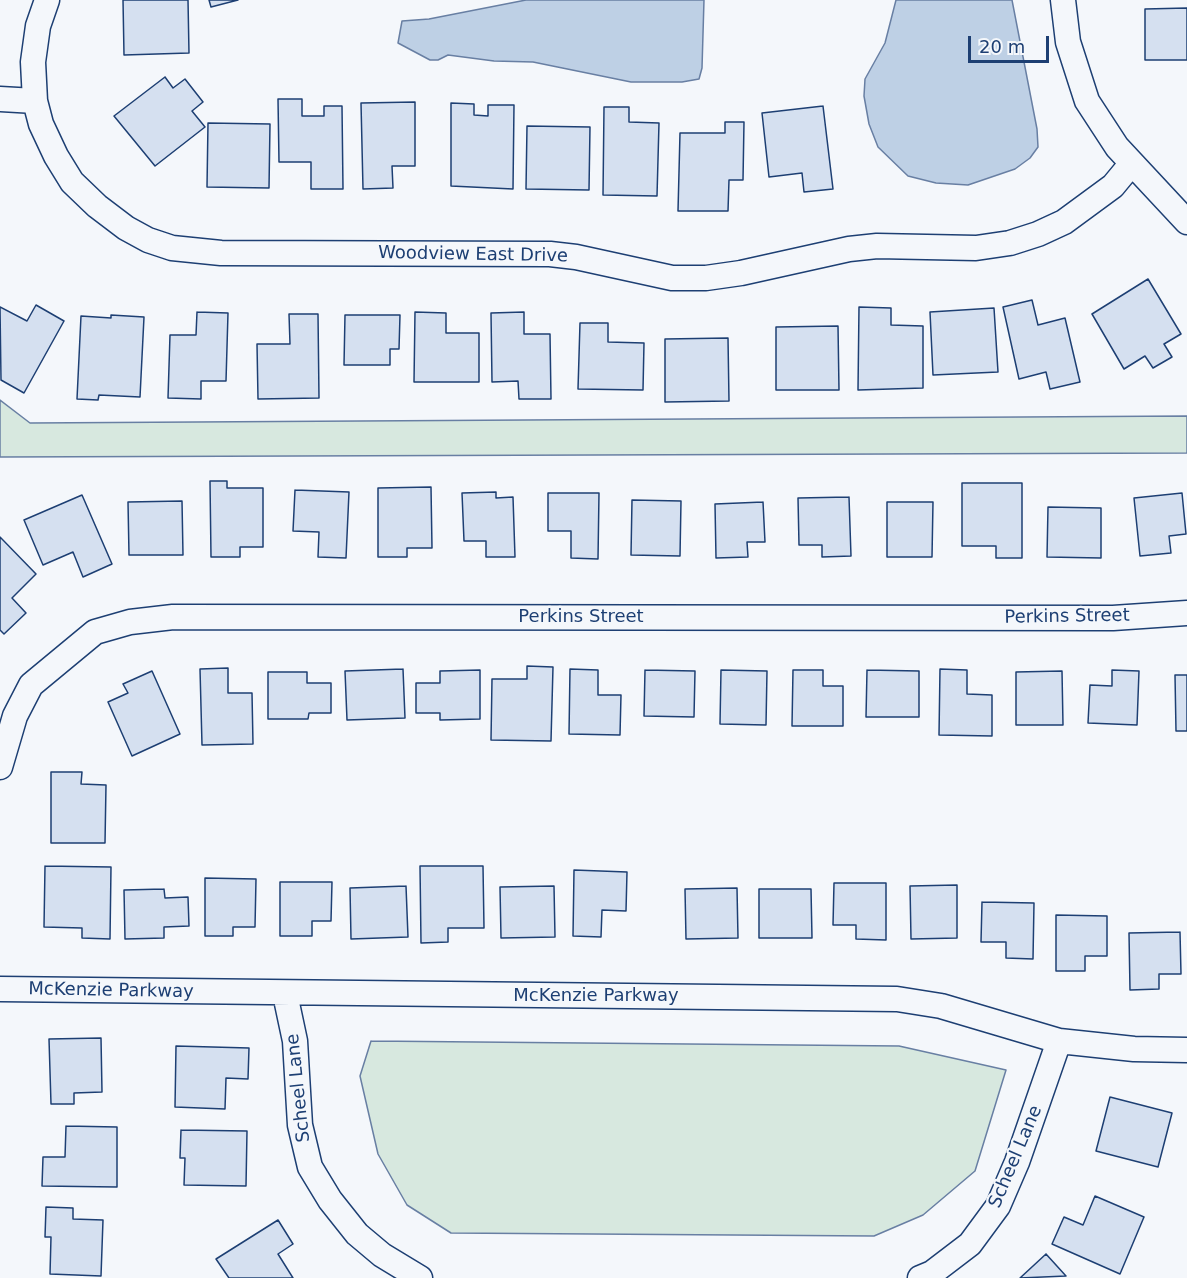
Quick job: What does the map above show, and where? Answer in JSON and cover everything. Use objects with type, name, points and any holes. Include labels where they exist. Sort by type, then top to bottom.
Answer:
[{"type":"street","name":"Woodview East Drive","points":[[47,0],[38,27],[33,62],[35,101],[41,124],[56,156],[72,182],[97,206],[126,228],[148,240],[172,248],[221,253],[550,254],[576,256],[672,278],[706,278],[741,273],[849,249],[877,246],[976,248],[1010,243],[1064,222],[1113,186],[1132,164]]},
{"type":"street","points":[[1063,0],[1068,42],[1088,100],[1117,147],[1187,222]]},
{"type":"street","points":[[0,99],[35,101]]},
{"type":"street","name":"Perkins Street","points":[[0,767],[15,716],[31,686],[95,632],[130,622],[173,617],[1113,618],[1187,613]]},
{"type":"street","name":"McKenzie Parkway","points":[[0,989],[285,994],[897,999],[941,1006],[1059,1041],[1134,1049],[1187,1050]]},
{"type":"street","name":"Scheel Lane","points":[[285,994],[296,1041],[300,1125],[310,1167],[330,1200],[357,1234],[382,1255],[420,1278]]},
{"type":"street","name":"Scheel Lane","points":[[920,1278],[932,1273],[970,1244],[998,1206],[1021,1151],[1059,1041]]},
{"type":"shaded area","points":[[0,400],[30,423],[1187,416],[1187,453],[0,457]]},
{"type":"shaded area","points":[[371,1041],[899,1046],[1006,1070],[975,1171],[923,1215],[874,1236],[451,1233],[407,1205],[378,1154],[360,1076]]},
{"type":"water","points":[[526,0],[704,0],[702,68],[699,79],[682,82],[631,82],[533,62],[494,61],[448,55],[438,60],[430,60],[398,43],[402,21],[429,19]]},
{"type":"water","points":[[896,0],[1012,0],[1037,129],[1038,147],[1030,158],[1015,169],[968,185],[936,183],[908,176],[878,147],[869,124],[864,96],[865,79],[885,43]]},
{"type":"building","points":[[123,0],[188,0],[189,53],[124,55]]},
{"type":"building","points":[[209,0],[238,0],[211,7]]},
{"type":"building","points":[[1187,8],[1187,60],[1145,60],[1145,9]]},
{"type":"building","points":[[165,77],[173,88],[185,79],[203,102],[192,111],[205,127],[155,166],[114,116]]},
{"type":"building","points":[[278,99],[302,99],[302,116],[324,116],[324,106],[342,106],[343,189],[311,189],[311,162],[279,162]]},
{"type":"building","points":[[415,102],[415,166],[392,166],[393,188],[363,189],[361,103]]},
{"type":"building","points":[[451,103],[474,104],[474,115],[488,116],[488,105],[514,105],[513,189],[451,186]]},
{"type":"building","points":[[823,106],[833,189],[804,192],[802,173],[769,177],[762,113]]},
{"type":"building","points":[[604,107],[629,107],[629,122],[659,123],[657,196],[603,195]]},
{"type":"building","points":[[725,122],[744,122],[743,180],[729,180],[728,211],[678,211],[680,133],[725,133]]},
{"type":"building","points":[[208,123],[270,124],[269,188],[207,187]]},
{"type":"building","points":[[527,126],[590,127],[589,190],[526,189]]},
{"type":"building","points":[[1148,279],[1181,334],[1164,344],[1172,357],[1153,368],[1145,356],[1124,369],[1092,314]]},
{"type":"building","points":[[1032,300],[1038,325],[1065,318],[1080,382],[1050,389],[1046,372],[1019,379],[1003,307]]},
{"type":"building","points":[[36,305],[64,321],[24,393],[1,380],[0,307],[27,321]]},
{"type":"building","points":[[859,307],[891,308],[891,325],[923,326],[923,388],[858,390]]},
{"type":"building","points":[[994,308],[998,372],[933,375],[930,312]]},
{"type":"building","points":[[197,312],[228,313],[226,381],[201,381],[201,399],[168,398],[170,335],[196,335]]},
{"type":"building","points":[[415,312],[446,313],[446,333],[479,333],[479,382],[414,382]]},
{"type":"building","points":[[524,312],[524,334],[550,334],[551,399],[519,399],[518,381],[492,382],[491,313]]},
{"type":"building","points":[[289,314],[318,314],[319,398],[258,399],[257,344],[290,344]]},
{"type":"building","points":[[111,315],[144,317],[140,397],[99,395],[98,400],[77,399],[81,316],[111,318]]},
{"type":"building","points":[[345,315],[400,315],[399,349],[390,349],[390,365],[344,365]]},
{"type":"building","points":[[580,323],[608,323],[608,342],[644,343],[643,390],[578,389]]},
{"type":"building","points":[[838,326],[839,390],[776,390],[776,327]]},
{"type":"building","points":[[728,338],[729,401],[665,402],[665,339]]},
{"type":"building","points":[[210,481],[227,481],[227,488],[263,488],[263,547],[240,547],[240,557],[211,557]]},
{"type":"building","points":[[962,483],[1022,483],[1022,558],[996,558],[996,546],[962,546]]},
{"type":"building","points":[[431,487],[432,548],[407,548],[407,557],[378,557],[378,488]]},
{"type":"building","points":[[295,490],[349,492],[346,558],[318,557],[319,532],[293,531]]},
{"type":"building","points":[[496,492],[496,498],[513,497],[515,557],[486,557],[486,541],[464,541],[462,493]]},
{"type":"building","points":[[548,493],[599,493],[598,559],[571,558],[571,531],[548,531]]},
{"type":"building","points":[[1182,493],[1186,534],[1169,536],[1171,553],[1140,556],[1134,498]]},
{"type":"building","points":[[82,495],[112,564],[83,577],[73,552],[43,565],[24,520]]},
{"type":"building","points":[[849,497],[851,556],[822,557],[822,545],[799,545],[798,498]]},
{"type":"building","points":[[632,500],[681,501],[680,556],[631,555]]},
{"type":"building","points":[[182,501],[183,555],[129,555],[128,502]]},
{"type":"building","points":[[763,502],[765,542],[747,542],[748,557],[716,558],[715,504]]},
{"type":"building","points":[[887,502],[933,502],[932,557],[887,557]]},
{"type":"building","points":[[1048,507],[1101,508],[1101,558],[1047,557]]},
{"type":"building","points":[[0,537],[36,574],[12,598],[26,613],[4,634],[0,630]]},
{"type":"building","points":[[527,666],[553,667],[551,741],[491,740],[492,679],[527,679]]},
{"type":"building","points":[[228,668],[228,693],[252,693],[253,744],[202,745],[200,669]]},
{"type":"building","points":[[403,669],[405,718],[347,720],[345,671]]},
{"type":"building","points":[[570,669],[598,670],[598,695],[621,695],[620,735],[569,734]]},
{"type":"building","points":[[940,669],[967,670],[967,694],[992,695],[992,736],[939,735]]},
{"type":"building","points":[[480,670],[480,719],[440,720],[440,713],[416,713],[416,683],[440,683],[440,671]]},
{"type":"building","points":[[645,670],[695,671],[694,717],[644,716]]},
{"type":"building","points":[[721,670],[767,671],[766,725],[720,724]]},
{"type":"building","points":[[793,670],[823,670],[823,686],[843,686],[843,726],[792,726]]},
{"type":"building","points":[[867,670],[919,671],[919,717],[866,717]]},
{"type":"building","points":[[1112,670],[1139,671],[1137,725],[1088,723],[1090,685],[1112,686]]},
{"type":"building","points":[[152,671],[180,734],[132,756],[108,702],[128,693],[123,684]]},
{"type":"building","points":[[1062,671],[1063,725],[1016,725],[1016,672]]},
{"type":"building","points":[[268,672],[307,672],[307,683],[331,683],[331,713],[309,713],[308,719],[268,719]]},
{"type":"building","points":[[1175,675],[1187,675],[1187,731],[1176,731]]},
{"type":"building","points":[[51,772],[82,772],[81,784],[106,785],[105,843],[51,843]]},
{"type":"building","points":[[45,866],[111,867],[110,939],[82,938],[82,928],[44,927]]},
{"type":"building","points":[[420,866],[483,866],[484,928],[448,928],[448,942],[421,943]]},
{"type":"building","points":[[574,870],[627,872],[626,911],[602,910],[601,937],[573,936]]},
{"type":"building","points":[[205,878],[256,879],[255,927],[233,927],[233,936],[205,936]]},
{"type":"building","points":[[280,882],[332,882],[331,921],[312,921],[312,936],[280,936]]},
{"type":"building","points":[[834,883],[886,883],[886,940],[856,939],[856,925],[833,925]]},
{"type":"building","points":[[957,885],[957,938],[911,939],[910,886]]},
{"type":"building","points":[[406,886],[408,937],[351,939],[350,888]]},
{"type":"building","points":[[554,886],[555,937],[501,938],[500,887]]},
{"type":"building","points":[[737,888],[738,938],[686,939],[685,889]]},
{"type":"building","points":[[164,889],[165,898],[188,897],[189,926],[164,927],[164,938],[125,939],[124,890]]},
{"type":"building","points":[[759,889],[811,889],[812,938],[759,938]]},
{"type":"building","points":[[982,902],[1034,903],[1033,959],[1006,958],[1006,942],[981,942]]},
{"type":"building","points":[[1056,915],[1107,916],[1107,956],[1085,956],[1085,971],[1056,971]]},
{"type":"building","points":[[1180,932],[1181,974],[1159,974],[1159,989],[1130,990],[1129,933]]},
{"type":"building","points":[[101,1038],[102,1092],[74,1093],[74,1104],[51,1104],[49,1039]]},
{"type":"building","points":[[176,1046],[249,1048],[248,1079],[226,1078],[225,1109],[175,1107]]},
{"type":"building","points":[[1110,1097],[1172,1113],[1158,1167],[1096,1151]]},
{"type":"building","points":[[66,1126],[117,1127],[117,1187],[42,1186],[43,1157],[65,1157]]},
{"type":"building","points":[[181,1130],[247,1131],[246,1186],[184,1185],[185,1158],[180,1158]]},
{"type":"building","points":[[1095,1196],[1144,1217],[1120,1274],[1052,1244],[1064,1217],[1083,1225]]},
{"type":"building","points":[[46,1207],[73,1208],[73,1219],[103,1220],[101,1276],[50,1274],[51,1237],[45,1237]]},
{"type":"building","points":[[278,1220],[293,1244],[278,1254],[293,1278],[229,1278],[216,1259]]},
{"type":"building","points":[[1046,1254],[1066,1276],[1020,1278]]}]
